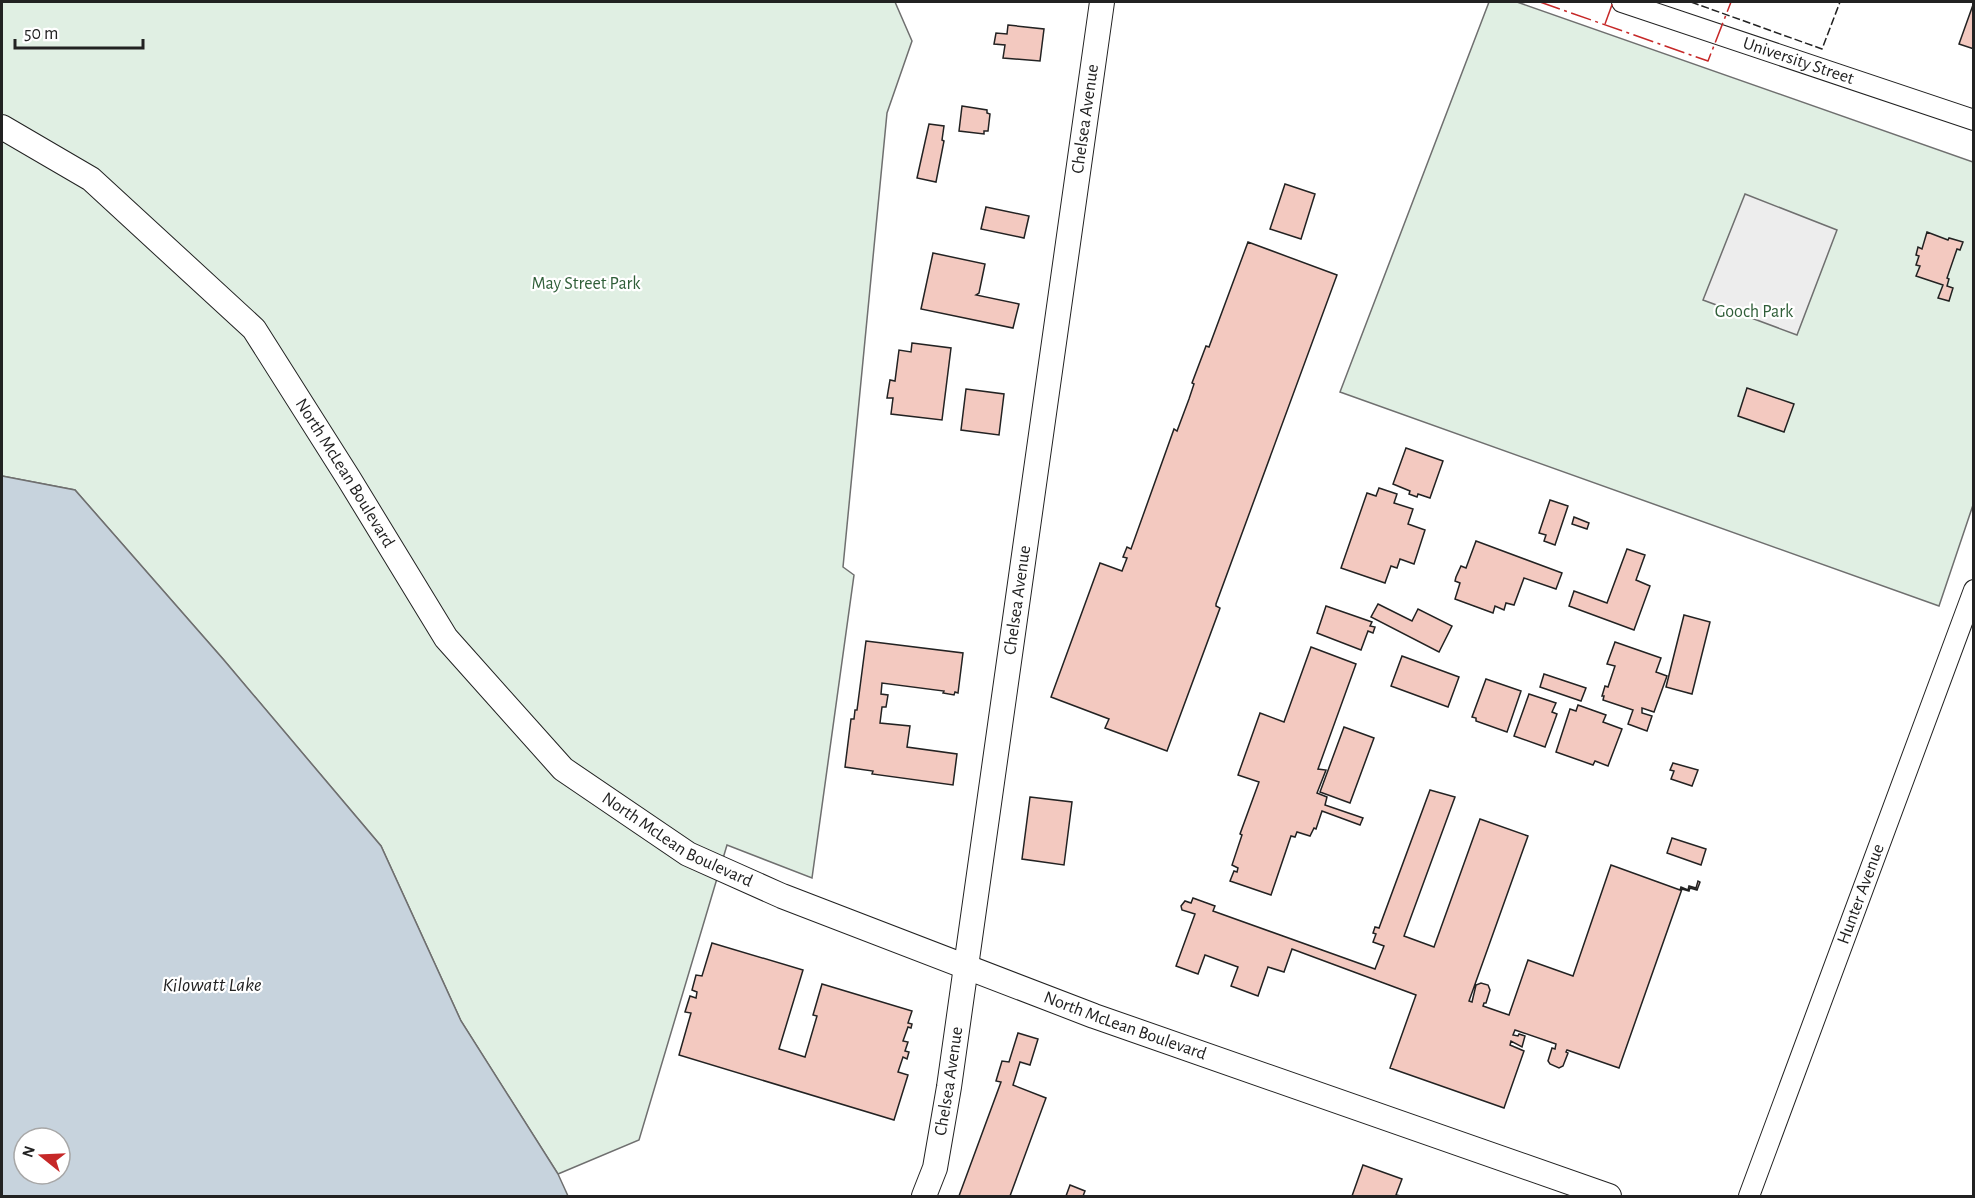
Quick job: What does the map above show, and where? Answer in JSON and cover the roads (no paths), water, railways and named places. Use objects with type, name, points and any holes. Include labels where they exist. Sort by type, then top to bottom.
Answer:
[{"type":"main road","name":"Chelsea Avenue","points":[[924,1197],[935,1167],[949,1088],[1102,2]]},
{"type":"main road","name":"North McLean Boulevard","points":[[2,127],[91,179],[254,329],[446,638],[563,769],[688,854],[782,896],[1094,1016],[1610,1197]]},
{"type":"street","name":"University Street","points":[[1622,2],[1974,120]]},
{"type":"street","name":"Hunter Avenue","points":[[1749,1197],[1974,590]]},
{"type":"water","name":"Kilowatt Lake","points":[[2,476],[75,490],[223,659],[381,846],[461,1021],[558,1174],[568,1196],[2,1196]]},
{"type":"park label","name":"May Street Park","points":[[586,284]]},
{"type":"park label","name":"Gooch Park","points":[[1754,312]]}]
